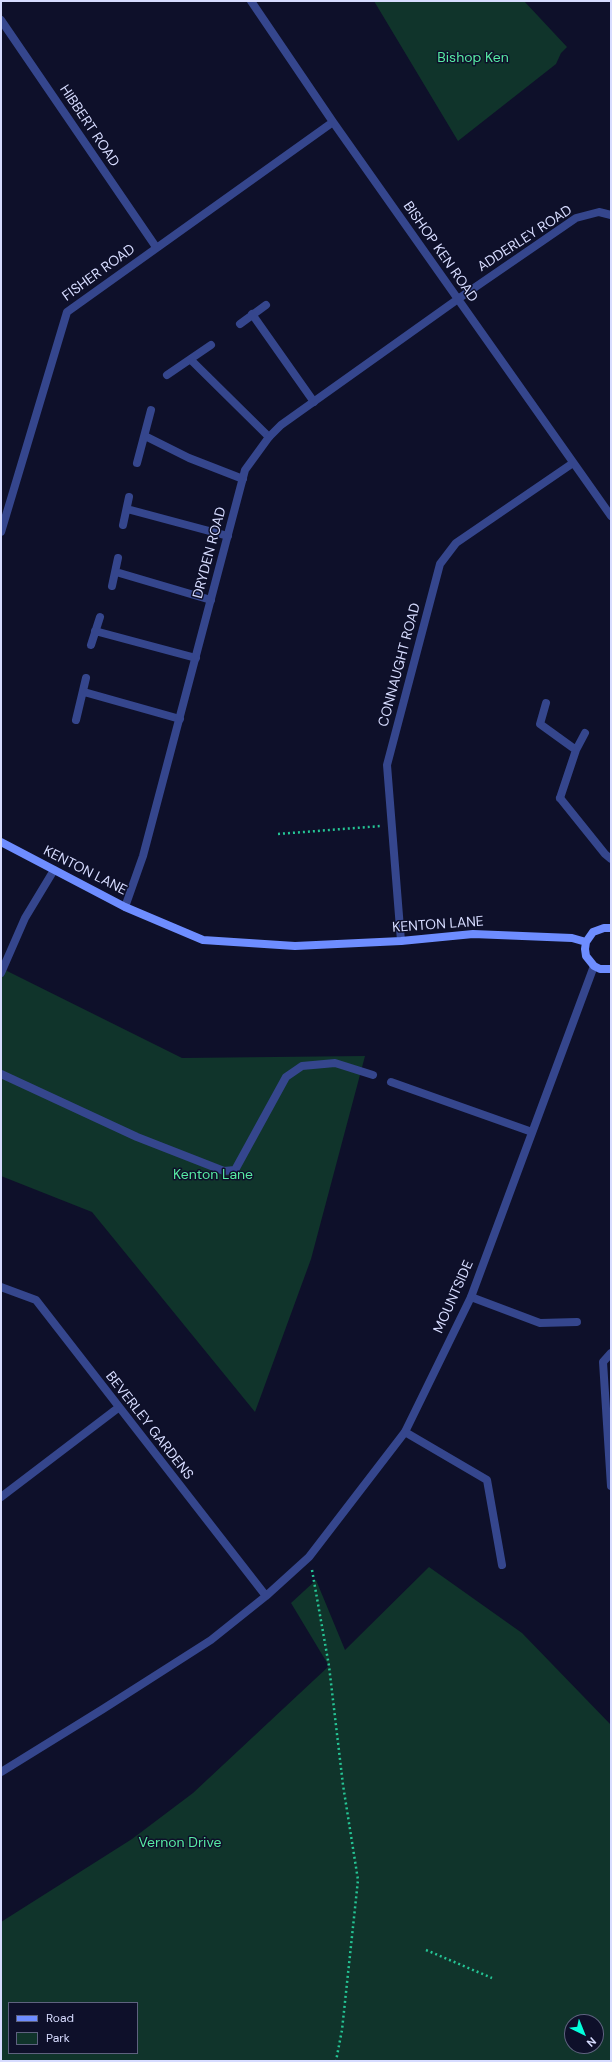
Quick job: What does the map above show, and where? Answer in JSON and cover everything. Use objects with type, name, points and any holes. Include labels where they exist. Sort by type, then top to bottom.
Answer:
[{"type":"street","name":"BISHOP KEN ROAD","points":[[251,1],[333,122],[611,516]]},
{"type":"street","name":"HIBBERT ROAD","points":[[1,20],[156,247]]},
{"type":"street","name":"FISHER ROAD","points":[[1,532],[67,312],[333,122]]},
{"type":"street","name":"ADDERLEY ROAD","points":[[458,299],[576,218],[599,212],[611,215]]},
{"type":"street","name":"DRYDEN ROAD","points":[[125,906],[143,856],[245,470],[269,437],[281,425],[458,299]]},
{"type":"street","points":[[240,324],[266,305]]},
{"type":"street","points":[[252,314],[314,402]]},
{"type":"street","points":[[167,375],[212,345]]},
{"type":"street","points":[[191,360],[269,437]]},
{"type":"street","points":[[137,462],[145,436],[150,410]]},
{"type":"street","points":[[145,436],[189,458],[243,479]]},
{"type":"street","name":"CONNAUGHT ROAD","points":[[401,941],[387,765],[440,564],[456,543],[573,463]]},
{"type":"street","points":[[123,525],[129,496]]},
{"type":"street","points":[[127,509],[228,536]]},
{"type":"street","points":[[112,586],[118,558]]},
{"type":"street","points":[[116,572],[211,600]]},
{"type":"street","points":[[91,645],[100,617]]},
{"type":"street","points":[[95,631],[196,658]]},
{"type":"street","points":[[76,720],[84,692],[86,678]]},
{"type":"street","points":[[84,692],[180,719]]},
{"type":"street","points":[[546,703],[540,724],[576,750]]},
{"type":"street","points":[[585,733],[576,750],[560,798],[605,854],[611,859]]},
{"type":"street","name":"KENTON LANE","points":[[1,842],[125,906],[203,940],[294,946],[401,941],[473,934],[572,938],[586,942]]},
{"type":"street","points":[[1,973],[25,918],[54,870]]},
{"type":"street","points":[[611,928],[598,929],[593,932],[586,942],[586,956],[594,966],[600,969],[611,968]]},
{"type":"street","name":"MOUNTSIDE","points":[[266,1596],[310,1557],[405,1432],[471,1297],[594,966]]},
{"type":"street","points":[[1,1074],[136,1137],[224,1172],[235,1170],[286,1077],[302,1066],[335,1063],[373,1075]]},
{"type":"street","points":[[391,1082],[532,1132]]},
{"type":"street","name":"BEVERLEY GARDENS","points":[[1,1287],[36,1300],[118,1408],[266,1596]]},
{"type":"street","points":[[471,1297],[540,1323],[577,1322]]},
{"type":"street","points":[[611,1354],[603,1362],[611,1486]]},
{"type":"street","points":[[1,1497],[118,1408]]},
{"type":"street","points":[[405,1432],[487,1480],[502,1565]]},
{"type":"street","points":[[1,1772],[211,1640],[266,1596]]},
{"type":"path","points":[[278,834],[392,825]]},
{"type":"path","points":[[310,1557],[329,1666],[343,1785],[358,1880],[342,2030],[336,2061]]},
{"type":"path","points":[[426,1950],[492,1978]]},
{"type":"green space","name":"Bishop Ken","points":[[374,1],[524,1],[567,47],[561,53],[556,64],[458,141]]},
{"type":"green space","name":"Kenton Lane","points":[[1,968],[182,1058],[365,1056],[311,1259],[255,1412],[92,1212],[1,1176]]},
{"type":"green space","name":"Vernon Drive","points":[[429,1567],[522,1633],[611,1725],[611,2061],[1,2061],[1,1922],[132,1839],[193,1793],[329,1666],[291,1603],[316,1580],[345,1650]]}]
